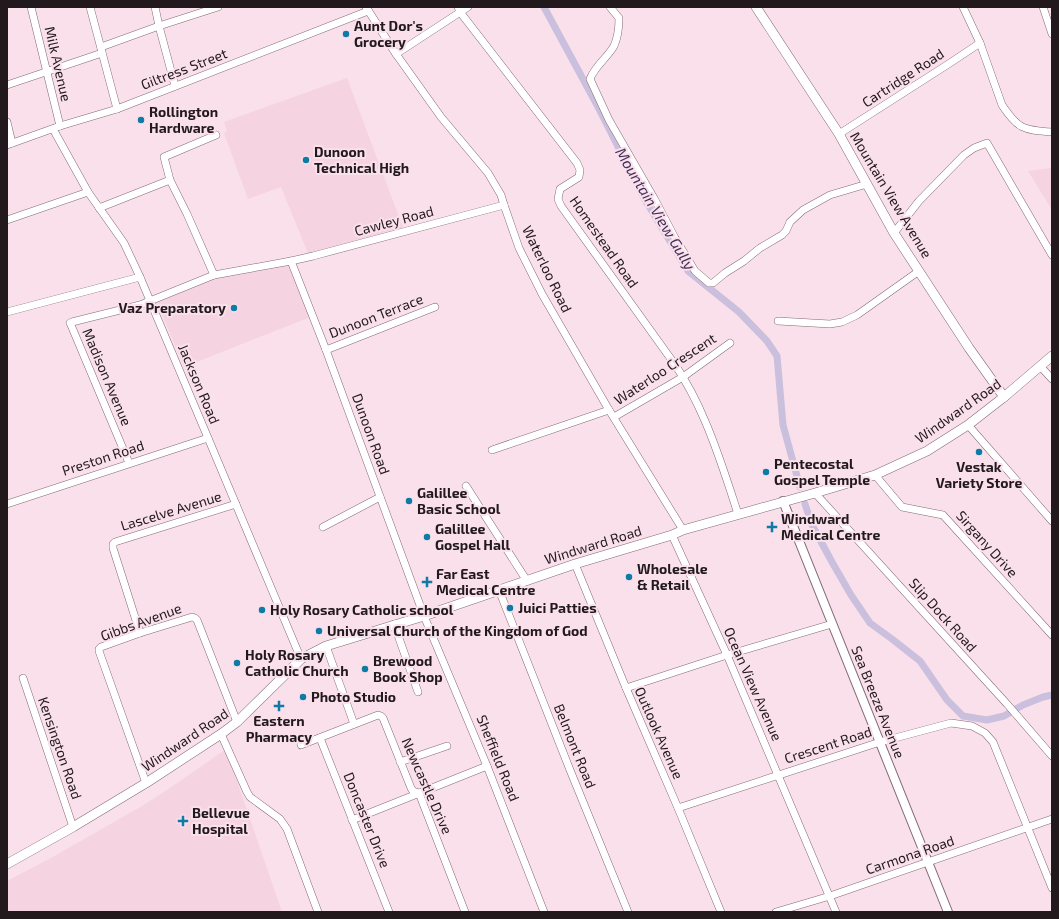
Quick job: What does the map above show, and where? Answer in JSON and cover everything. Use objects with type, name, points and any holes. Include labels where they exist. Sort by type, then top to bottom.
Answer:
[{"type":"main road","name":"Mountain View Avenue","points":[[756,7],[839,134],[894,233],[969,348],[1004,397]]},
{"type":"main road","name":"Windward Road","points":[[7,864],[73,827],[146,783],[221,734],[237,722],[301,659],[326,646],[424,616],[575,564],[672,535],[683,530],[815,493],[875,474],[927,451],[968,424],[1004,397],[1052,356]]},
{"type":"street","name":"Milk Avenue","points":[[32,7],[60,126]]},
{"type":"street","points":[[90,7],[117,109]]},
{"type":"street","points":[[155,7],[175,86]]},
{"type":"street","points":[[7,85],[47,72],[159,26],[218,7]]},
{"type":"street","points":[[396,54],[459,9],[468,7]]},
{"type":"street","points":[[610,7],[619,18],[618,34],[613,46],[592,73],[590,79],[609,120],[675,238],[695,271],[709,283],[713,283],[760,248],[782,235],[786,231],[790,222],[802,210],[830,195],[867,184]]},
{"type":"street","points":[[963,7],[980,42],[1002,105],[1013,121],[1022,128],[1052,132]]},
{"type":"street","points":[[1043,7],[1052,34]]},
{"type":"street","name":"Waterloo Road","points":[[367,9],[396,54],[441,117],[488,173],[501,196],[519,248],[542,294],[609,410],[683,530]]},
{"type":"street","name":"Giltress Street","points":[[10,144],[60,126],[117,109],[367,9]]},
{"type":"street","name":"Homestead Road","points":[[459,9],[577,163],[580,170],[579,177],[560,189],[558,199],[561,206],[683,377],[705,420],[738,514]]},
{"type":"street","name":"Cartridge Road","points":[[839,134],[980,42]]},
{"type":"street","points":[[7,122],[10,144]]},
{"type":"street","name":"Jackson Road","points":[[52,129],[88,192],[124,243],[140,277],[301,659]]},
{"type":"street","points":[[214,275],[170,180],[164,157],[216,135]]},
{"type":"street","points":[[894,233],[919,201],[964,155],[974,148],[987,143],[1052,255]]},
{"type":"street","points":[[99,208],[170,180]]},
{"type":"street","points":[[7,220],[88,192]]},
{"type":"street","name":"Cawley Road","points":[[70,323],[150,302],[214,275],[290,262],[504,205]]},
{"type":"street","name":"Dunoon Road","points":[[290,262],[326,350],[424,616]]},
{"type":"street","points":[[778,321],[830,324],[842,322],[857,315],[919,271]]},
{"type":"street","points":[[7,312],[140,277]]},
{"type":"street","name":"Dunoon Terrace","points":[[326,350],[435,307]]},
{"type":"street","name":"Madison Avenue","points":[[70,323],[129,463]]},
{"type":"street","name":"Waterloo Crescent","points":[[614,417],[683,377],[730,342]]},
{"type":"street","points":[[1040,366],[1052,378]]},
{"type":"street","points":[[492,450],[609,410]]},
{"type":"street","points":[[968,424],[1052,521]]},
{"type":"street","name":"Preston Road","points":[[7,504],[208,438]]},
{"type":"street","name":"Sirgany Drive","points":[[875,474],[902,507],[943,515],[1052,635]]},
{"type":"street","points":[[466,486],[527,581]]},
{"type":"street","name":"Slip Dock Road","points":[[815,493],[1052,756]]},
{"type":"street","points":[[323,527],[380,497]]},
{"type":"street","name":"Sea Breeze Avenue","points":[[783,501],[948,912]]},
{"type":"street","name":"Lascelve Avenue","points":[[140,633],[113,544],[115,542],[236,504]]},
{"type":"street","name":"Ocean View Avenue","points":[[672,535],[727,655],[836,912]]},
{"type":"street","name":"Outlook Avenue","points":[[575,564],[721,912]]},
{"type":"street","name":"Belmont Road","points":[[499,590],[628,912]]},
{"type":"street","name":"Sheffield Road","points":[[424,616],[487,766],[544,912]]},
{"type":"street","name":"Gibbs Avenue","points":[[146,783],[99,651],[101,647],[140,633],[192,617],[195,618],[237,722]]},
{"type":"street","points":[[394,624],[418,692]]},
{"type":"street","points":[[626,688],[727,655],[832,624]]},
{"type":"street","points":[[301,745],[354,724],[326,646]]},
{"type":"street","name":"Kensington Road","points":[[23,678],[73,827]]},
{"type":"street","name":"Newcastle Drive","points":[[354,724],[378,715],[383,718],[411,788],[413,791],[419,793],[466,912]]},
{"type":"street","name":"Crescent Road","points":[[678,808],[778,774],[880,742],[951,723],[972,726],[985,733],[993,742],[1052,888]]},
{"type":"street","points":[[221,734],[250,797],[280,819],[287,829],[318,912]]},
{"type":"street","name":"Doncaster Drive","points":[[320,738],[389,912]]},
{"type":"street","points":[[400,762],[447,746]]},
{"type":"street","points":[[352,820],[487,766]]},
{"type":"street","name":"Carmona Road","points":[[776,912],[830,896],[1052,819]]},
{"type":"shaded area","name":"Dunoon Technical High","points":[[347,78],[404,230],[309,256],[281,187],[248,199],[224,133],[227,131],[224,122]]},
{"type":"shaded area","points":[[1052,168],[1052,210],[1028,171]]},
{"type":"shaded area","name":"Vaz Preparatory","points":[[293,264],[313,316],[184,367],[156,300],[222,275]]},
{"type":"shaded area","name":"Bellevue Hospital","points":[[226,749],[282,912],[7,912],[7,881],[51,858],[142,806]]},
{"type":"waterway","name":"Mountain View Gully","points":[[544,7],[597,105],[644,198],[688,271],[739,312],[767,341],[777,356],[783,425],[800,487]]},
{"type":"waterway","name":"Mountain View Gully","points":[[805,504],[812,525],[832,562],[851,595],[870,623],[920,661],[947,700],[963,716],[987,720],[1004,716],[1023,705],[1052,695]]},
{"type":"place","name":"Aunt Dor's Grocery","points":[[346,34]]},
{"type":"place","name":"Rollington Hardware","points":[[141,120]]},
{"type":"place","name":"Dunoon Technical High","points":[[306,160]]},
{"type":"place","name":"Vaz Preparatory","points":[[234,308]]},
{"type":"place","name":"Vestak Variety Store","points":[[979,452]]},
{"type":"place","name":"Pentecostal Gospel Temple","points":[[766,472]]},
{"type":"place","name":"Galillee Basic School","points":[[409,501]]},
{"type":"place","name":"Windward Medical Centre","points":[[772,527]]},
{"type":"place","name":"Galillee Gospel Hall","points":[[427,537]]},
{"type":"place","name":"Wholesale & Retail","points":[[629,577]]},
{"type":"place","name":"Far East Medical Centre","points":[[427,582]]},
{"type":"place","name":"Juici Patties","points":[[510,608]]},
{"type":"place","name":"Holy Rosary Catholic school","points":[[262,610]]},
{"type":"place","name":"Universal Church of the Kingdom of God","points":[[319,631]]},
{"type":"place","name":"Holy Rosary Catholic Church","points":[[237,663]]},
{"type":"place","name":"Brewood Book Shop","points":[[365,669]]},
{"type":"place","name":"Photo Studio","points":[[303,697]]},
{"type":"place","name":"Eastern Pharmacy","points":[[279,706]]},
{"type":"place","name":"Bellevue Hospital","points":[[183,821]]}]
